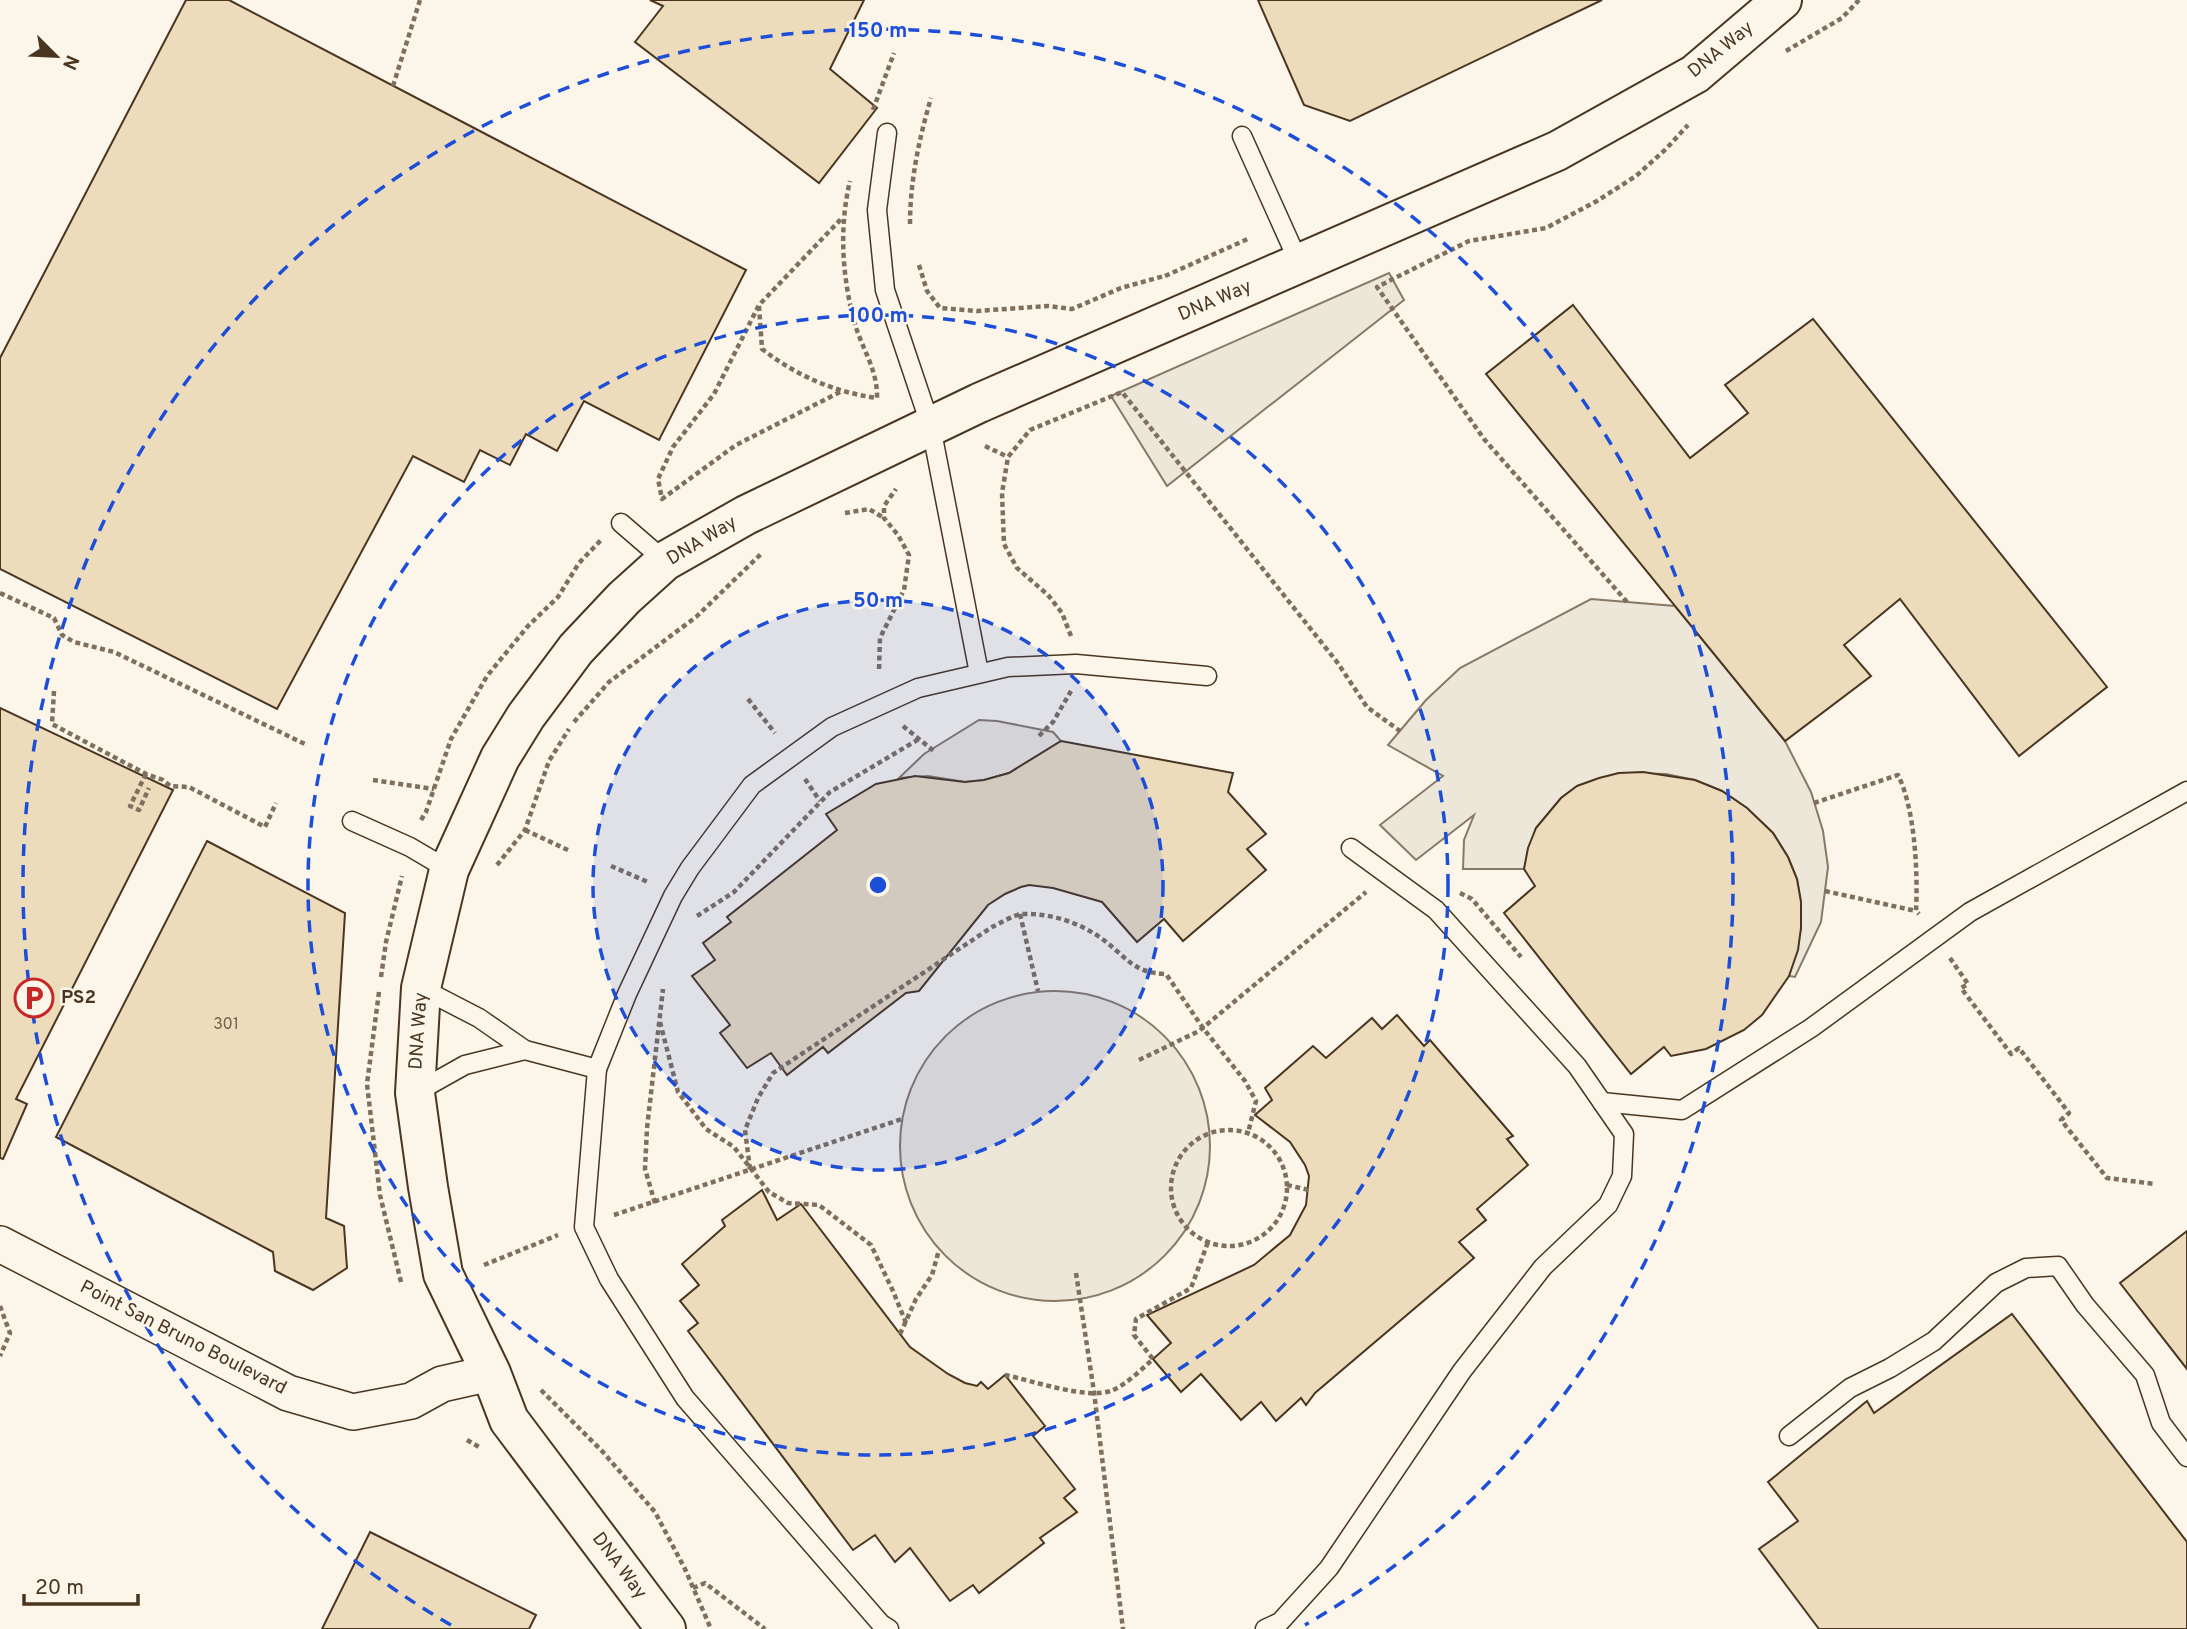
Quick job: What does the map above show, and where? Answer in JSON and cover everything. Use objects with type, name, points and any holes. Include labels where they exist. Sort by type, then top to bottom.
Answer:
[{"type":"main road","name":"DNA Way","points":[[666,1629],[509,1420],[491,1373],[443,1275],[415,1093],[421,988],[449,870],[499,758],[526,716],[576,649],[624,598],[665,561],[746,515],[979,403],[1557,151],[1695,74],[1782,0]]},
{"type":"street","name":"Point San Bruno Boulevard","points":[[0,1244],[288,1393],[353,1412],[411,1401],[442,1384],[491,1373]]},
{"type":"lane","points":[[887,133],[877,209],[885,290],[931,427],[979,673]]},
{"type":"lane","points":[[1242,136],[1300,265]]},
{"type":"lane","points":[[621,523],[665,561]]},
{"type":"lane","points":[[889,1629],[881,1624],[685,1398],[609,1279],[584,1227],[597,1069],[627,994],[673,896],[690,868],[752,785],[832,727],[918,688],[1008,667],[1076,664],[1207,676]]},
{"type":"lane","points":[[1602,1102],[1682,1110],[1811,1028],[1970,912],[2187,791]]},
{"type":"lane","points":[[352,821],[410,847],[449,870]]},
{"type":"lane","points":[[1265,1629],[1280,1622],[1329,1567],[1462,1371],[1544,1267],[1608,1205],[1622,1176],[1624,1134],[1577,1066],[1436,910],[1351,848]]},
{"type":"lane","points":[[421,988],[479,1018],[525,1050],[597,1069]]},
{"type":"lane","points":[[415,1093],[465,1065],[525,1050]]},
{"type":"lane","points":[[1789,1436],[1850,1388],[1934,1342],[1996,1283],[2026,1268],[2058,1266],[2085,1306],[2145,1375],[2161,1423],[2187,1457]]},
{"type":"path","points":[[393,86],[420,0]]},
{"type":"path","points":[[1780,56],[1842,18],[1859,0]]},
{"type":"path","points":[[910,232],[910,198],[922,130],[931,98]]},
{"type":"path","points":[[1627,602],[1484,439],[1377,287],[1469,241],[1546,228],[1556,223],[1636,176],[1666,149],[1689,122]]},
{"type":"path","points":[[759,305],[762,349],[787,368],[840,391],[877,398],[878,383],[855,321],[843,259],[843,217],[759,305],[714,394],[673,447],[658,479],[662,499],[736,445],[840,391]]},
{"type":"path","points":[[919,265],[927,291],[940,308],[977,311],[1048,306],[1072,309],[1121,288],[1164,276]]},
{"type":"path","points":[[1073,644],[1062,613],[1048,595],[1017,568],[1004,544],[1002,493],[1008,457],[1030,430],[1122,392],[1337,662],[1367,707],[1400,731]]},
{"type":"path","points":[[985,446],[1008,457]]},
{"type":"path","points":[[884,518],[884,506],[896,489]]},
{"type":"path","points":[[833,516],[869,509],[884,518],[909,555],[904,590],[880,638],[879,668]]},
{"type":"path","points":[[418,824],[426,812],[451,739],[487,676],[527,626],[558,597],[579,563],[602,539]]},
{"type":"path","points":[[488,875],[525,830],[550,761],[571,725],[609,682],[696,617],[767,550]]},
{"type":"path","points":[[0,593],[54,618],[62,635],[74,642],[114,652],[307,745]]},
{"type":"path","points":[[1039,736],[1053,722],[1072,690]]},
{"type":"path","points":[[54,691],[52,724],[146,774],[163,780],[170,786],[189,787],[265,827],[276,803]]},
{"type":"path","points":[[748,699],[776,734]]},
{"type":"path","points":[[900,723],[935,752]]},
{"type":"path","points":[[699,913],[734,892],[830,792],[919,739]]},
{"type":"path","points":[[800,772],[821,801]]},
{"type":"path","points":[[146,774],[130,806],[139,810],[149,788]]},
{"type":"path","points":[[1814,803],[1898,775],[1906,789],[1918,876],[1916,911],[1825,891]]},
{"type":"path","points":[[373,779],[434,789]]},
{"type":"path","points":[[525,830],[568,850]]},
{"type":"path","points":[[611,866],[648,882]]},
{"type":"path","points":[[1139,1060],[1203,1028],[1367,891]]},
{"type":"path","points":[[1020,914],[1038,991]]},
{"type":"path","points":[[750,1169],[745,1130],[758,1098],[773,1073],[992,928],[1020,914],[1068,919],[1100,937],[1132,964],[1148,973],[1166,974],[1256,1101],[1248,1133]]},
{"type":"path","points":[[1949,957],[1968,984],[1961,988],[2011,1054],[2019,1048],[2068,1113],[2061,1120],[2107,1178],[2155,1184]]},
{"type":"path","points":[[655,1203],[645,1169],[659,1018],[678,1092],[706,1129],[734,1147],[769,1192],[788,1203],[819,1205],[871,1245],[906,1323]]},
{"type":"path","points":[[609,1217],[902,1119]]},
{"type":"path","points":[[1230,1130],[1248,1133],[1263,1141],[1275,1153],[1283,1168],[1287,1185],[1285,1204],[1276,1222],[1262,1236],[1244,1244],[1228,1246],[1208,1242],[1187,1229],[1176,1213],[1171,1194],[1173,1175],[1180,1157],[1202,1138],[1230,1130]]},
{"type":"path","points":[[1287,1185],[1309,1190]]},
{"type":"path","points":[[484,1265],[562,1233]]},
{"type":"path","points":[[1005,1375],[1062,1389],[1094,1392],[1111,1391],[1130,1379],[1153,1359],[1134,1335],[1136,1320],[1191,1288],[1208,1242]]},
{"type":"path","points":[[900,1334],[916,1299],[932,1275],[939,1250]]},
{"type":"path","points":[[1076,1273],[1094,1392],[1123,1629]]},
{"type":"path","points":[[0,1306],[10,1332],[0,1356]]},
{"type":"path","points":[[549,1400],[602,1451],[655,1512],[710,1629]]},
{"type":"path","points":[[693,1588],[705,1583],[765,1629]]},
{"type":"shaded area","points":[[1389,273],[1404,300],[1167,486],[1111,396]]},
{"type":"shaded area","points":[[1591,599],[1675,606],[1785,741],[1811,792],[1823,831],[1828,867],[1821,922],[1795,977],[1789,976],[1801,928],[1801,902],[1797,879],[1788,857],[1773,833],[1747,808],[1722,791],[1695,780],[1666,774],[1619,773],[1578,786],[1561,798],[1536,828],[1524,869],[1463,869],[1464,840],[1474,815],[1416,860],[1380,825],[1443,776],[1388,745],[1426,700],[1460,668]]},
{"type":"shaded area","points":[[979,720],[1053,732],[1061,741],[1009,773],[984,780],[965,782],[928,776],[899,778],[924,754]]},
{"type":"shaded area","points":[[1055,991],[1085,994],[1128,1009],[1153,1026],[1175,1048],[1192,1073],[1203,1101],[1210,1146],[1207,1176],[1192,1219],[1175,1244],[1153,1266],[1128,1283],[1100,1294],[1055,1301],[1025,1298],[982,1283],[957,1266],[935,1244],[918,1219],[907,1191],[900,1146],[903,1116],[918,1073],[935,1048],[957,1026],[982,1009],[1010,998]]},
{"type":"building","points":[[186,0],[229,0],[746,270],[659,440],[584,401],[557,451],[526,434],[510,465],[480,450],[464,482],[413,456],[277,709],[0,569],[0,358]]},
{"type":"building","points":[[650,0],[864,0],[830,69],[877,108],[819,183],[635,42],[663,6]]},
{"type":"building","points":[[1258,0],[1602,0],[1350,121],[1304,105]]},
{"type":"building","points":[[1573,305],[1690,458],[1748,413],[1725,385],[1813,319],[2107,687],[2019,756],[1900,599],[1844,645],[1871,676],[1785,741],[1486,374]]},
{"type":"building","name":"PS2","points":[[0,708],[173,790],[16,1099],[27,1104],[3,1159],[0,1158]]},
{"type":"building","points":[[1061,741],[1233,773],[1228,792],[1266,834],[1247,849],[1266,870],[1183,941],[1164,919],[1137,942],[1102,902],[1053,888],[1029,885],[1021,887],[988,905],[919,991],[906,993],[828,1053],[823,1047],[787,1075],[771,1053],[747,1068],[720,1033],[730,1025],[692,976],[715,960],[703,943],[731,922],[727,917],[837,830],[826,814],[876,784],[915,776],[965,782],[984,780],[1009,773]]},
{"type":"building","points":[[1643,772],[1695,780],[1722,791],[1747,808],[1773,833],[1788,857],[1797,879],[1801,902],[1801,928],[1798,950],[1789,976],[1762,1015],[1744,1030],[1706,1049],[1671,1056],[1664,1047],[1631,1074],[1504,913],[1535,886],[1524,869],[1528,848],[1536,828],[1561,798],[1577,786],[1599,778],[1619,773]]},
{"type":"building","points":[[207,841],[345,913],[326,1218],[344,1226],[347,1268],[313,1290],[275,1271],[273,1252],[56,1137]]},
{"type":"building","points":[[1397,1015],[1424,1046],[1430,1040],[1513,1136],[1507,1139],[1528,1165],[1477,1209],[1486,1220],[1459,1242],[1474,1258],[1315,1393],[1306,1405],[1301,1398],[1276,1421],[1261,1402],[1241,1420],[1201,1374],[1181,1392],[1153,1359],[1171,1343],[1147,1315],[1254,1265],[1290,1235],[1306,1205],[1309,1176],[1305,1165],[1290,1142],[1255,1115],[1272,1100],[1265,1088],[1313,1046],[1326,1058],[1372,1018],[1382,1029]]},
{"type":"building","points":[[762,1190],[777,1220],[801,1204],[910,1347],[965,1383],[977,1386],[981,1382],[988,1389],[1005,1375],[1045,1426],[1033,1436],[1075,1489],[1064,1498],[1077,1512],[1040,1538],[1044,1543],[979,1593],[973,1585],[950,1601],[910,1548],[895,1562],[875,1535],[853,1550],[688,1331],[698,1323],[680,1301],[699,1285],[682,1264],[725,1226],[722,1220]]},
{"type":"building","points":[[2187,1231],[2187,1369],[2120,1283]]},
{"type":"building","points":[[2012,1314],[2187,1542],[2187,1629],[1819,1629],[1759,1549],[1798,1521],[1768,1482],[1867,1401],[1874,1413]]},
{"type":"building","points":[[370,1532],[536,1615],[529,1629],[322,1629]]},
{"type":"place","name":"PS2","points":[[34,998]]}]
